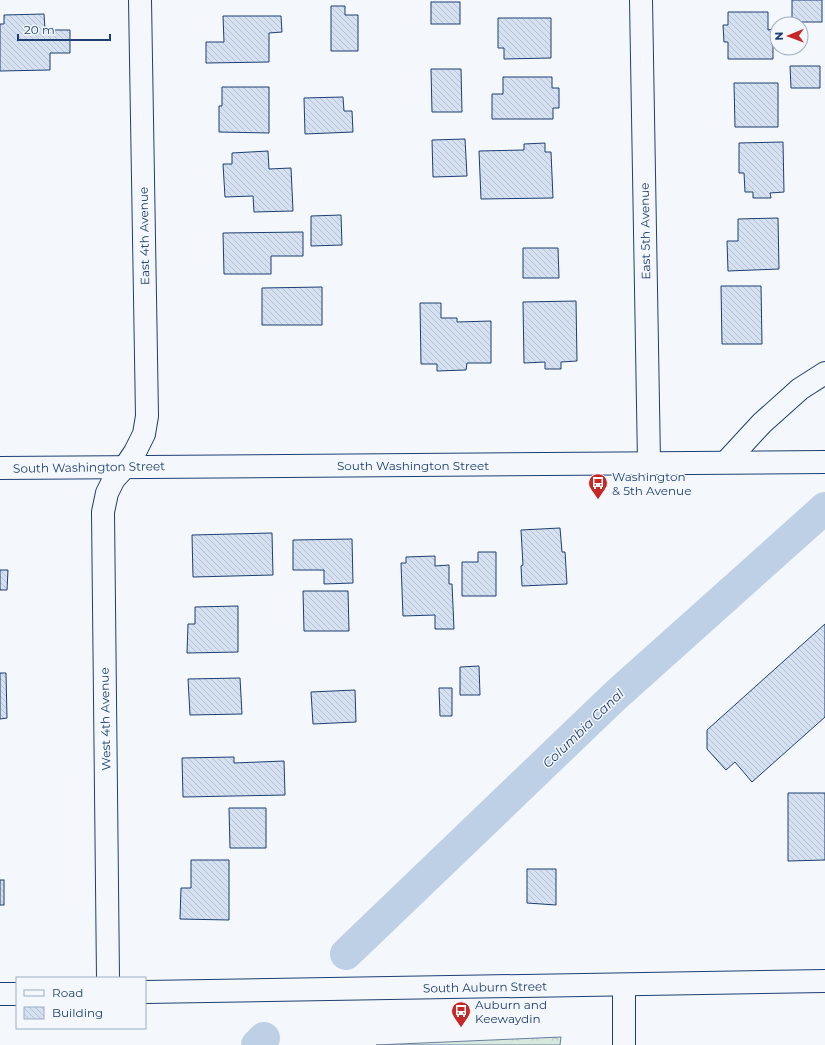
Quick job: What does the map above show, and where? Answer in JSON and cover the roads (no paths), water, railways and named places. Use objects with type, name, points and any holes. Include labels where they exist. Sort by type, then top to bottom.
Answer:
[{"type":"street","name":"East 4th Avenue","points":[[125,467],[144,434],[147,416],[140,0]]},
{"type":"street","name":"East 5th Avenue","points":[[641,0],[648,462]]},
{"type":"street","points":[[726,462],[762,422],[800,389],[825,372]]},
{"type":"street","name":"South Washington Street","points":[[0,468],[648,462],[825,462]]},
{"type":"street","name":"West 4th Avenue","points":[[108,977],[103,512],[107,493],[114,479],[125,467]]},
{"type":"street","name":"South Auburn Street","points":[[146,992],[825,982]]},
{"type":"street","points":[[624,985],[624,1045]]},
{"type":"street","points":[[0,994],[16,994]]},
{"type":"waterway","name":"Columbia Canal","points":[[346,954],[615,696],[825,508]]},
{"type":"waterway","name":"Columbia Canal","points":[[257,1045],[264,1038]]},
{"type":"place","name":"Washington & 5th Avenue","points":[[598,500]]},
{"type":"place","name":"Auburn and Keewaydin","points":[[461,1028]]}]
